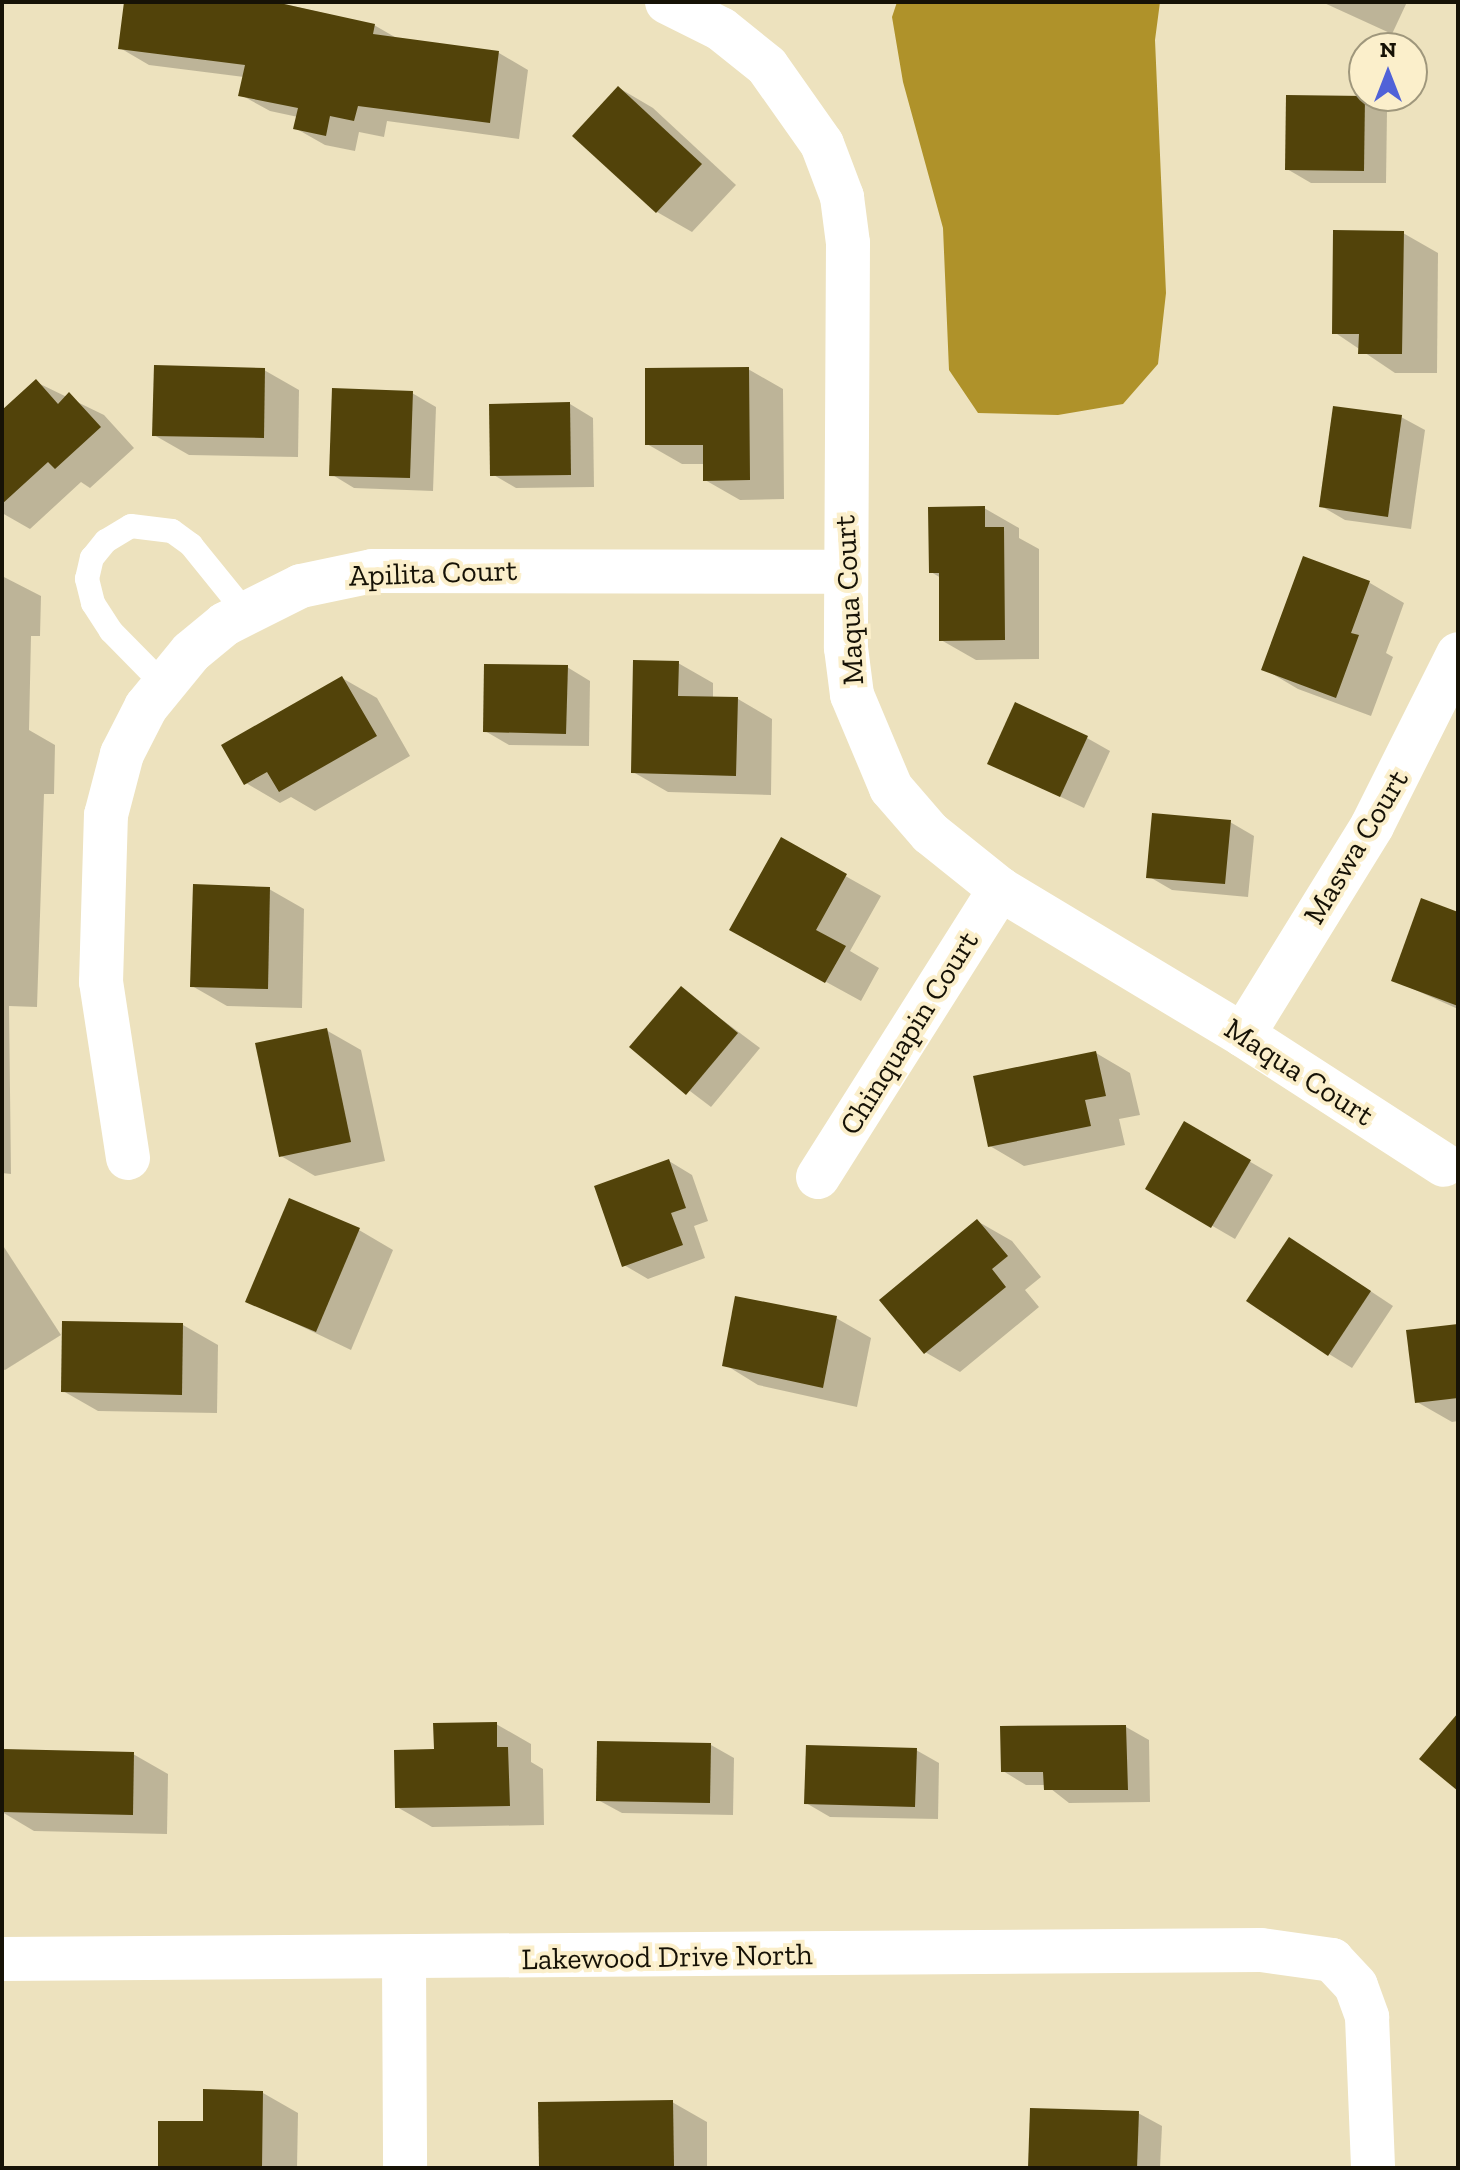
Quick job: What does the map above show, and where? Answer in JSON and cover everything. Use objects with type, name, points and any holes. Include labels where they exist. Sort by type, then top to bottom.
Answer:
[{"type":"street","name":"Maqua Court","points":[[667,2],[721,29],[767,66],[822,144],[842,197],[848,243],[844,572],[852,695],[868,741],[891,788],[930,833],[1000,889],[1243,1035],[1444,1165]]},
{"type":"street","name":"Apilita Court","points":[[128,1158],[101,982],[106,815],[122,754],[146,707],[191,652],[246,613],[301,586],[372,571],[844,572]]},
{"type":"street","name":"Maswa Court","points":[[1243,1035],[1372,826],[1458,654]]},
{"type":"street","name":"Chinquapin Court","points":[[818,1177],[1000,889]]},
{"type":"street","name":"Lakewood Drive North","points":[[2,1959],[404,1960],[1245,1950],[1332,1960],[1356,1986],[1367,2017],[1373,2168]]},
{"type":"street","points":[[404,1960],[405,2168]]},
{"type":"lane","points":[[164,685],[111,631],[93,603],[87,579],[92,558],[106,541],[131,526],[172,531],[191,545],[246,613]]},
{"type":"shaded area","points":[[897,2],[1160,2],[1155,40],[1166,293],[1158,364],[1123,404],[1058,415],[978,413],[949,370],[943,228],[903,82],[892,17]]},
{"type":"building","points":[[124,2],[275,2],[375,24],[373,34],[499,51],[490,123],[358,106],[354,121],[330,116],[326,136],[293,129],[298,108],[238,96],[245,65],[118,49]]},
{"type":"building","points":[[618,86],[702,164],[656,213],[572,136]]},
{"type":"building","points":[[1286,95],[1348,96],[1348,112],[1365,112],[1364,171],[1285,170]]},
{"type":"building","points":[[1333,230],[1404,231],[1402,354],[1358,354],[1359,334],[1332,334]]},
{"type":"building","points":[[154,365],[265,368],[264,438],[152,436]]},
{"type":"building","points":[[749,367],[750,480],[703,481],[703,445],[645,445],[645,368]]},
{"type":"building","points":[[36,379],[58,404],[69,392],[101,427],[55,469],[48,462],[2,504],[2,410]]},
{"type":"building","points":[[332,388],[413,391],[410,478],[329,476]]},
{"type":"building","points":[[570,402],[571,475],[490,476],[489,404]]},
{"type":"building","points":[[1333,406],[1402,415],[1388,517],[1319,507]]},
{"type":"building","points":[[985,506],[985,527],[1004,527],[1005,640],[939,641],[939,573],[929,573],[928,507]]},
{"type":"building","points":[[1303,556],[1370,581],[1351,633],[1359,635],[1336,698],[1261,670]]},
{"type":"building","points":[[633,660],[679,661],[678,696],[738,697],[736,776],[631,773]]},
{"type":"building","points":[[484,664],[568,665],[566,734],[483,732]]},
{"type":"building","points":[[342,676],[377,736],[279,792],[267,772],[244,785],[221,745]]},
{"type":"building","points":[[1015,702],[1088,736],[1060,797],[987,764]]},
{"type":"building","points":[[1152,813],[1231,820],[1225,884],[1146,878]]},
{"type":"building","points":[[781,837],[847,874],[816,930],[846,946],[825,983],[729,930]]},
{"type":"building","points":[[193,884],[270,887],[268,989],[190,987]]},
{"type":"building","points":[[1421,898],[1458,912],[1458,1006],[1391,981]]},
{"type":"building","points":[[681,986],[738,1033],[686,1095],[629,1047]]},
{"type":"building","points":[[327,1028],[351,1142],[279,1157],[255,1043]]},
{"type":"building","points":[[1096,1051],[1106,1096],[1085,1100],[1091,1126],[988,1147],[973,1076]]},
{"type":"building","points":[[1184,1121],[1251,1160],[1211,1228],[1145,1189]]},
{"type":"building","points":[[669,1159],[686,1208],[671,1213],[683,1245],[622,1267],[594,1186]]},
{"type":"building","points":[[289,1198],[360,1228],[316,1332],[245,1302]]},
{"type":"building","points":[[977,1219],[1008,1256],[992,1269],[1006,1287],[924,1354],[879,1300]]},
{"type":"building","points":[[1289,1237],[1371,1291],[1328,1356],[1246,1301]]},
{"type":"building","points":[[735,1296],[837,1316],[823,1388],[722,1366]]},
{"type":"building","points":[[62,1321],[183,1323],[182,1395],[61,1392]]},
{"type":"building","points":[[1458,1324],[1458,1398],[1415,1403],[1406,1330]]},
{"type":"building","points":[[1458,1713],[1458,1791],[1419,1759]]},
{"type":"building","points":[[497,1722],[497,1747],[508,1747],[510,1806],[395,1808],[394,1750],[434,1749],[433,1723]]},
{"type":"building","points":[[1126,1725],[1128,1790],[1044,1790],[1043,1772],[1001,1772],[1000,1726]]},
{"type":"building","points":[[597,1741],[711,1743],[710,1803],[596,1801]]},
{"type":"building","points":[[806,1745],[917,1748],[915,1807],[804,1804]]},
{"type":"building","points":[[2,1749],[134,1752],[133,1815],[2,1812]]},
{"type":"building","points":[[203,2089],[263,2091],[262,2168],[158,2168],[158,2121],[203,2121]]},
{"type":"building","points":[[673,2100],[674,2166],[539,2167],[538,2102]]},
{"type":"building","points":[[1030,2108],[1139,2111],[1137,2168],[1028,2168]]}]
